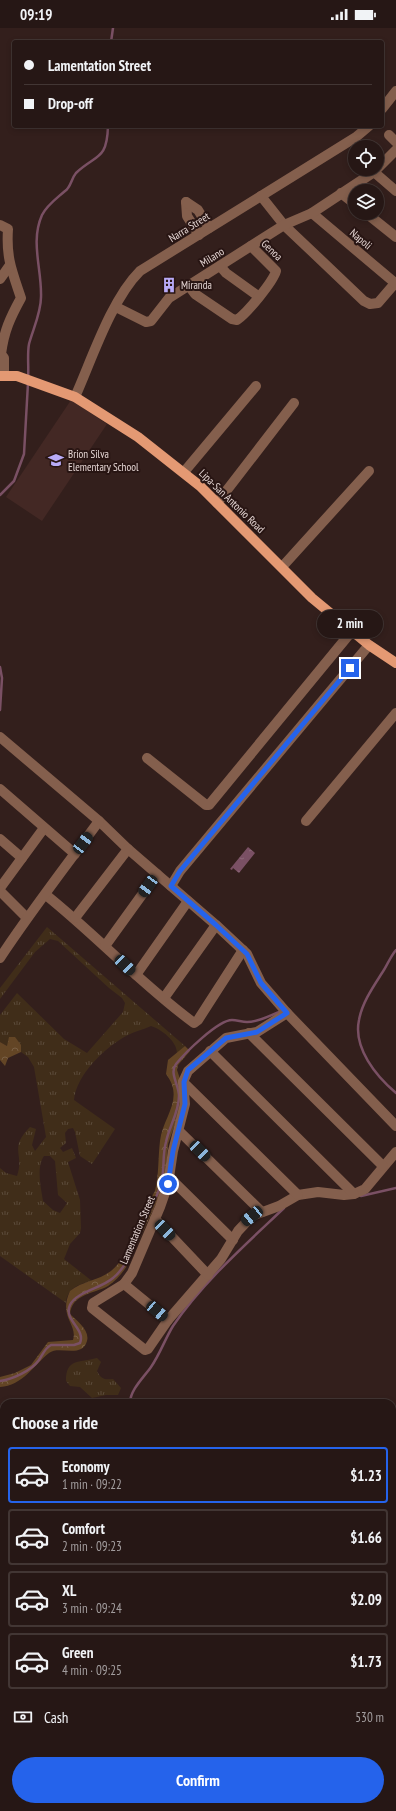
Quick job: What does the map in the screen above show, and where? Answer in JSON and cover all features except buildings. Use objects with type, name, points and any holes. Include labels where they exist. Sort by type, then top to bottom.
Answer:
[{"type":"main road","name":"Lipa-San Antonio Road","points":[[2,376],[17,376],[75,397],[138,437],[184,472],[312,598],[369,645],[396,663]]},
{"type":"street","points":[[384,106],[396,91]]},
{"type":"street","name":"Narra Street","points":[[75,397],[116,307],[128,285],[140,271],[356,138],[367,128]]},
{"type":"street","name":"Milano","points":[[384,162],[396,150]]},
{"type":"street","name":"Milano","points":[[116,307],[149,322],[169,298],[284,226],[312,213],[368,176]]},
{"type":"street","points":[[379,176],[396,191]]},
{"type":"street","points":[[341,193],[348,198]]},
{"type":"street","points":[[261,196],[284,226],[370,304],[378,303],[396,282]]},
{"type":"street","points":[[199,235],[187,216],[186,202],[198,210],[209,228]]},
{"type":"street","name":"Napoli","points":[[312,213],[396,282]]},
{"type":"street","points":[[375,220],[396,237]]},
{"type":"street","points":[[0,225],[8,228],[6,248],[21,298],[4,317],[0,354],[4,358],[2,376]]},
{"type":"street","name":"Genoa","points":[[251,246],[274,267],[276,271],[275,276],[258,296]]},
{"type":"street","points":[[0,278],[10,265]]},
{"type":"street","points":[[189,286],[195,294],[232,319],[237,320],[242,317],[258,296],[226,274],[220,266]]},
{"type":"street","points":[[184,472],[256,386]]},
{"type":"street","points":[[217,503],[294,403]]},
{"type":"street","points":[[282,567],[368,471]]},
{"type":"street","points":[[147,758],[206,805],[209,805],[352,631]]},
{"type":"street","points":[[171,886],[180,871],[369,645]]},
{"type":"street","points":[[306,821],[396,714]]},
{"type":"street","points":[[0,737],[99,821],[128,849],[243,950],[247,954],[261,983],[287,1013],[396,1126]]},
{"type":"street","points":[[0,789],[74,854]]},
{"type":"street","points":[[0,958],[27,918],[46,895],[99,821]]},
{"type":"street","points":[[0,888],[44,828]]},
{"type":"street","points":[[0,839],[22,858]]},
{"type":"street","points":[[75,918],[128,849]]},
{"type":"street","points":[[105,946],[157,874]]},
{"type":"street","points":[[0,891],[27,918]]},
{"type":"street","points":[[46,895],[75,918],[136,975],[189,1019],[196,1023],[243,950]]},
{"type":"street","points":[[136,975],[188,901]]},
{"type":"street","points":[[164,998],[216,925]]},
{"type":"street","points":[[287,1013],[262,1030],[226,1038],[192,1066],[184,1082],[298,1195]]},
{"type":"street","points":[[249,1033],[383,1166]]},
{"type":"street","points":[[210,1051],[354,1194]]},
{"type":"street","name":"Lamentation Street","points":[[168,1320],[150,1347],[145,1350],[92,1308],[93,1303],[124,1284],[132,1273],[166,1192],[173,1151],[185,1104],[184,1082]]},
{"type":"street","points":[[179,1131],[262,1212]]},
{"type":"street","points":[[124,1284],[168,1320],[208,1275],[230,1247],[244,1222],[252,1216],[279,1206],[298,1195],[318,1192],[344,1195],[354,1194],[365,1189],[396,1152]]},
{"type":"street","points":[[169,1177],[233,1240]]},
{"type":"street","points":[[155,1219],[208,1275]]},
{"type":"shaded area","name":"Brion Silva Elementary School","points":[[71,400],[107,424],[42,521],[6,497]]},
{"type":"green space","points":[[47,927],[185,1046],[177,1053],[174,1044],[168,1036],[151,1026],[119,1040],[111,1046],[86,1071],[80,1081],[74,1100],[115,1129],[92,1164],[80,1156],[73,1128],[68,1129],[65,1133],[66,1143],[60,1148],[63,1152],[72,1148],[76,1158],[68,1162],[80,1200],[80,1233],[70,1244],[64,1259],[92,1281],[78,1285],[71,1290],[66,1303],[0,1256],[0,1168],[6,1173],[17,1176],[19,1168],[18,1146],[23,1135],[30,1127],[36,1129],[32,1145],[35,1151],[46,1137],[34,1067],[28,1057],[21,1052],[21,1045],[7,1046],[0,1042],[0,1015],[17,993],[64,1039],[87,1053],[123,1012],[125,1003],[122,998],[58,941],[50,939],[35,952],[0,999],[0,988]],"holes":[[[44,1156],[50,1156],[55,1161],[58,1195],[67,1203],[60,1213],[53,1210],[43,1201],[40,1166]]]},
{"type":"green space","points":[[9,1037],[15,1037],[21,1045],[21,1052],[8,1058],[5,1066],[0,1060],[0,1042],[7,1046]]},
{"type":"green space","points":[[185,1046],[190,1051],[178,1065],[177,1070],[181,1082],[180,1110],[168,1144],[166,1171],[160,1195],[127,1266],[111,1284],[79,1298],[72,1307],[70,1314],[85,1329],[87,1333],[87,1341],[84,1346],[75,1351],[58,1350],[49,1353],[21,1379],[8,1386],[0,1387],[0,1377],[15,1373],[31,1365],[48,1342],[73,1340],[73,1329],[66,1307],[70,1291],[111,1271],[119,1263],[131,1244],[155,1191],[160,1141],[171,1108],[174,1092],[166,1074],[168,1060]]},
{"type":"green space","points":[[97,1358],[101,1362],[97,1371],[98,1374],[103,1378],[113,1379],[121,1388],[118,1395],[106,1395],[92,1398],[80,1387],[70,1386],[66,1381],[68,1368],[71,1365],[79,1361]]},
{"type":"water","points":[[248,847],[255,853],[239,873],[233,868],[232,870],[230,869]]},
{"type":"waterway","points":[[111,40],[113,28]]},
{"type":"waterway","points":[[28,378],[29,344],[41,303],[41,287],[37,256],[37,235],[42,215],[46,208],[67,189],[76,173],[99,156],[103,151],[108,128]]},
{"type":"waterway","points":[[0,495],[14,481],[24,454],[28,383]]},
{"type":"waterway","points":[[0,667],[2,678],[0,710]]},
{"type":"waterway","points":[[396,950],[365,1001],[360,1014],[358,1030],[359,1041],[368,1061],[374,1070],[396,1093]]},
{"type":"waterway","points":[[0,1381],[27,1371],[36,1364],[46,1349],[51,1345],[74,1345],[80,1343],[80,1333],[69,1315],[70,1305],[83,1293],[102,1285],[113,1278],[123,1268],[127,1261],[161,1184],[167,1136],[179,1102],[179,1092],[174,1075],[174,1068],[176,1064],[202,1038],[226,1021],[232,1020],[252,1022],[261,1020],[282,1011]]},
{"type":"waterway","points":[[361,1196],[396,1188]]},
{"type":"waterway","points":[[131,1399],[132,1393],[151,1367],[173,1326],[185,1310],[225,1264],[284,1208]]},
{"type":"place","name":"Miranda","points":[[169,285]]},
{"type":"place","name":"Brion Silva Elementary School","points":[[56,460]]},
{"type":"route","points":[[168,1184],[173,1151],[185,1104],[184,1082],[188,1070],[226,1038],[257,1032],[287,1013],[261,983],[247,954],[171,886],[180,871],[350,668]]}]
